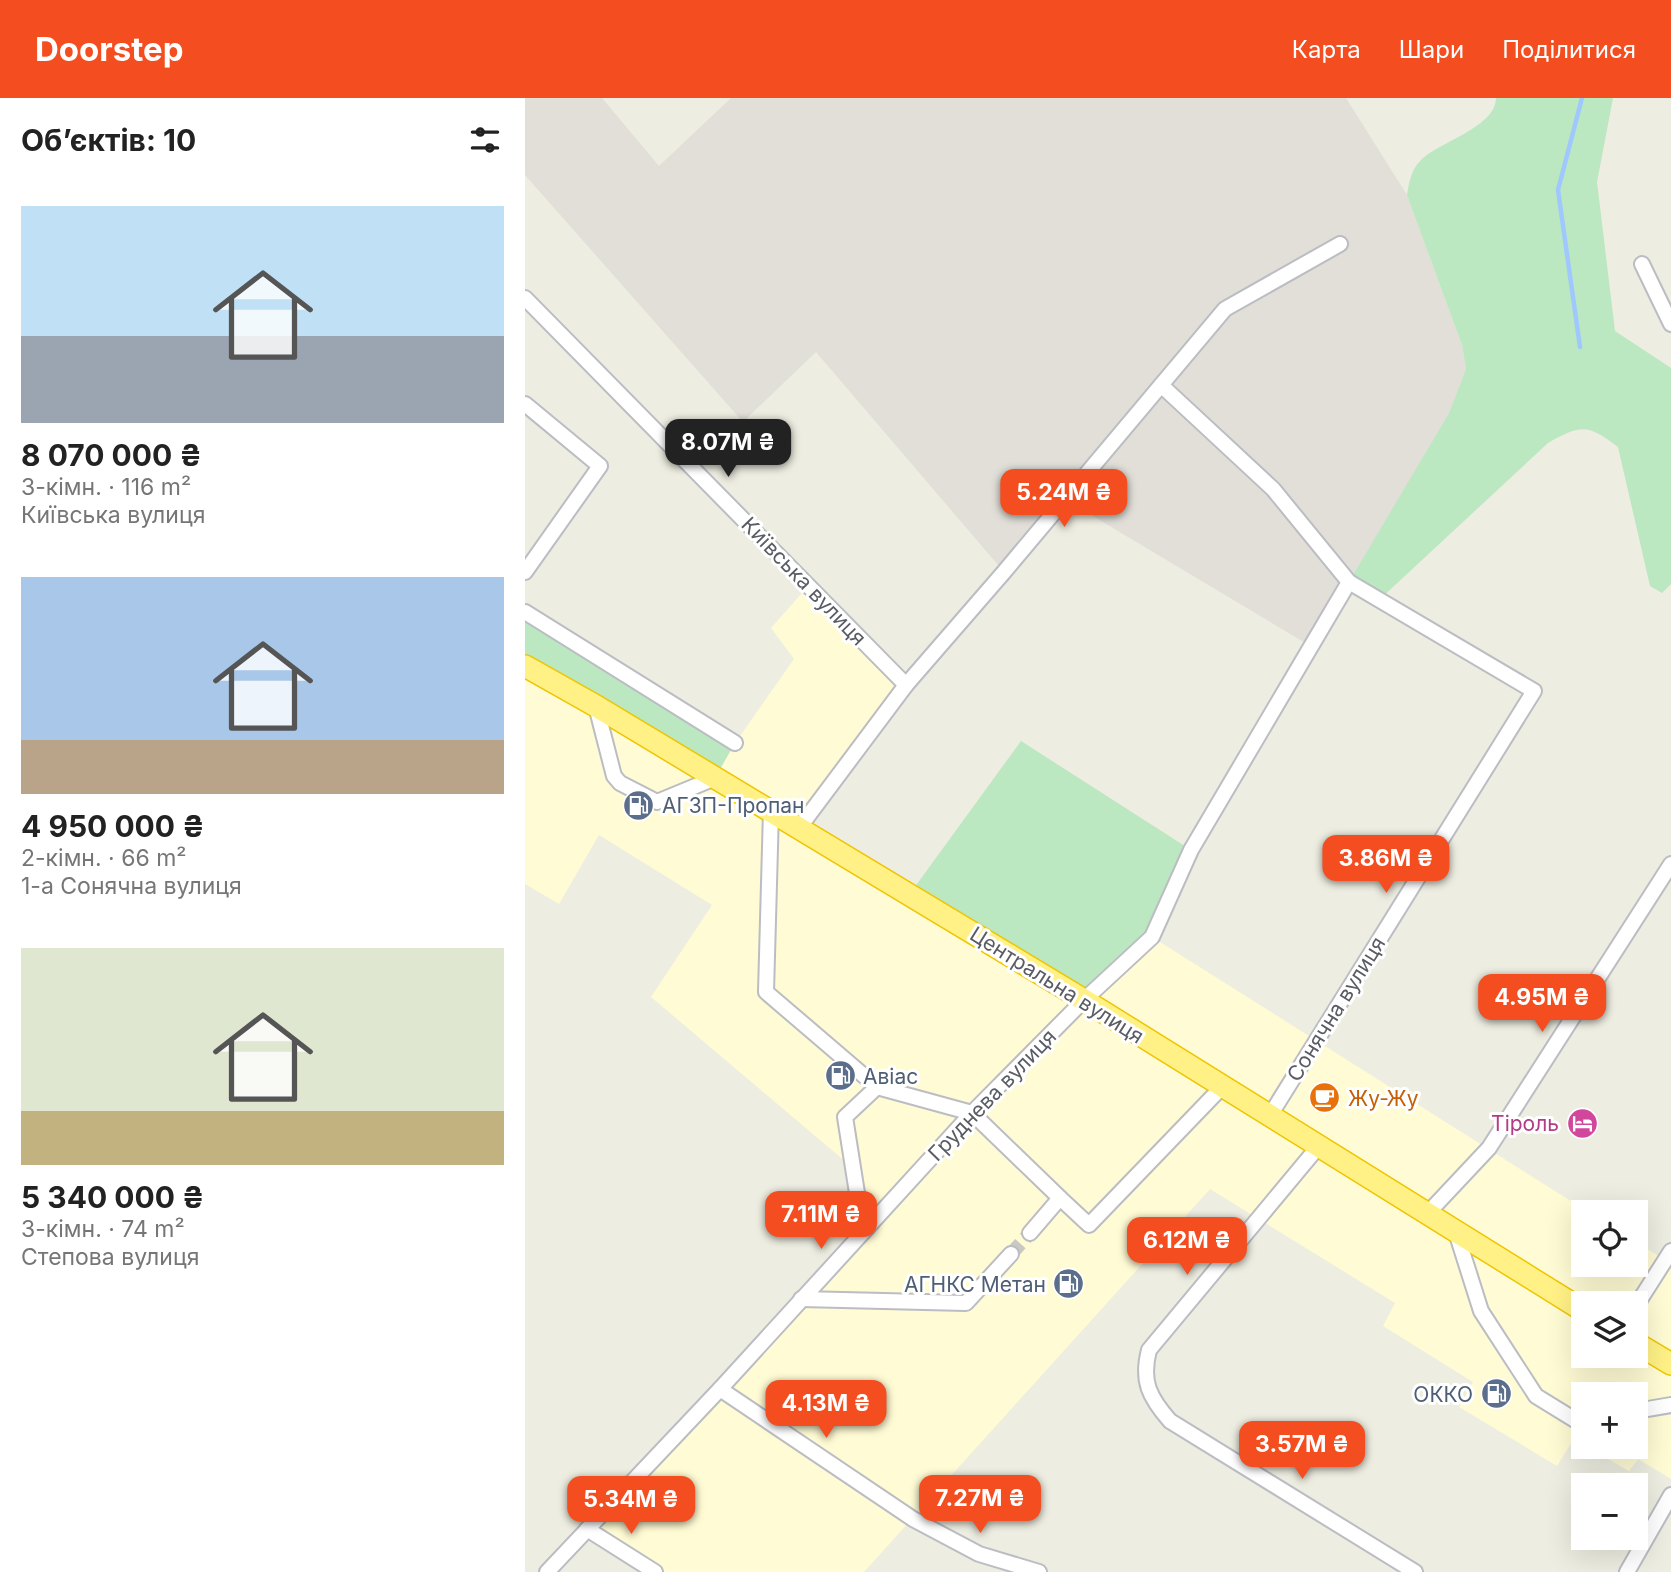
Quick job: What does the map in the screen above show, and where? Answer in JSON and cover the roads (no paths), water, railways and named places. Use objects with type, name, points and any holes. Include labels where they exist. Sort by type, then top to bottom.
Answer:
[{"type":"highway","name":"Центральна вулиця","points":[[525,666],[1084,1000],[1571,1303]]},
{"type":"highway","points":[[1648,1350],[1671,1364]]},
{"type":"street","points":[[799,828],[906,685],[1225,309],[1340,244]]},
{"type":"street","points":[[1642,264],[1671,324]]},
{"type":"street","name":"Київська вулиця","points":[[525,298],[906,685]]},
{"type":"street","points":[[1161,385],[1273,489],[1349,582]]},
{"type":"street","points":[[525,404],[600,466],[525,572]]},
{"type":"street","name":"Сонячна вулиця","points":[[1269,1117],[1534,691],[1349,582]]},
{"type":"street","name":"Груднева вулиця","points":[[547,1572],[720,1389],[972,1112],[1084,1000],[1152,937],[1191,850],[1349,582]]},
{"type":"street","points":[[525,612],[735,743]]},
{"type":"street","points":[[596,706],[614,776],[620,783],[657,802],[715,778]]},
{"type":"street","points":[[771,811],[766,992],[877,1087],[972,1112],[1089,1225],[1221,1087]]},
{"type":"street","points":[[1427,1214],[1489,1148],[1671,864]]},
{"type":"street","points":[[863,1231],[845,1117],[877,1087]]},
{"type":"street","points":[[1318,1147],[1149,1350],[1145,1368],[1147,1386],[1156,1405],[1170,1421],[1415,1572]]},
{"type":"street","points":[[1030,1233],[1060,1198]]},
{"type":"street","points":[[1456,1232],[1481,1311],[1536,1396],[1571,1418]]},
{"type":"street","points":[[1646,1291],[1671,1251]]},
{"type":"street","points":[[801,1299],[966,1303],[1011,1254]]},
{"type":"street","points":[[720,1389],[913,1520],[979,1554],[1039,1572]]},
{"type":"street","points":[[1648,1409],[1671,1405]]},
{"type":"street","points":[[1627,1572],[1671,1495]]},
{"type":"street","points":[[587,1529],[655,1572]]},
{"type":"waterway","points":[[1580,347],[1558,190],[1582,98]]},
{"type":"tunnel","points":[[1011,1254],[1030,1233]]},
{"type":"place","name":"АГЗП-Пропан","points":[[639,805]]},
{"type":"place","name":"Авіас","points":[[840,1076]]},
{"type":"place","name":"Жу-Жу","points":[[1325,1098]]},
{"type":"place","name":"Тіроль","points":[[1582,1123]]},
{"type":"place","name":"АГНКС Метан","points":[[1069,1284]]},
{"type":"place","name":"ОККО","points":[[1496,1394]]}]
